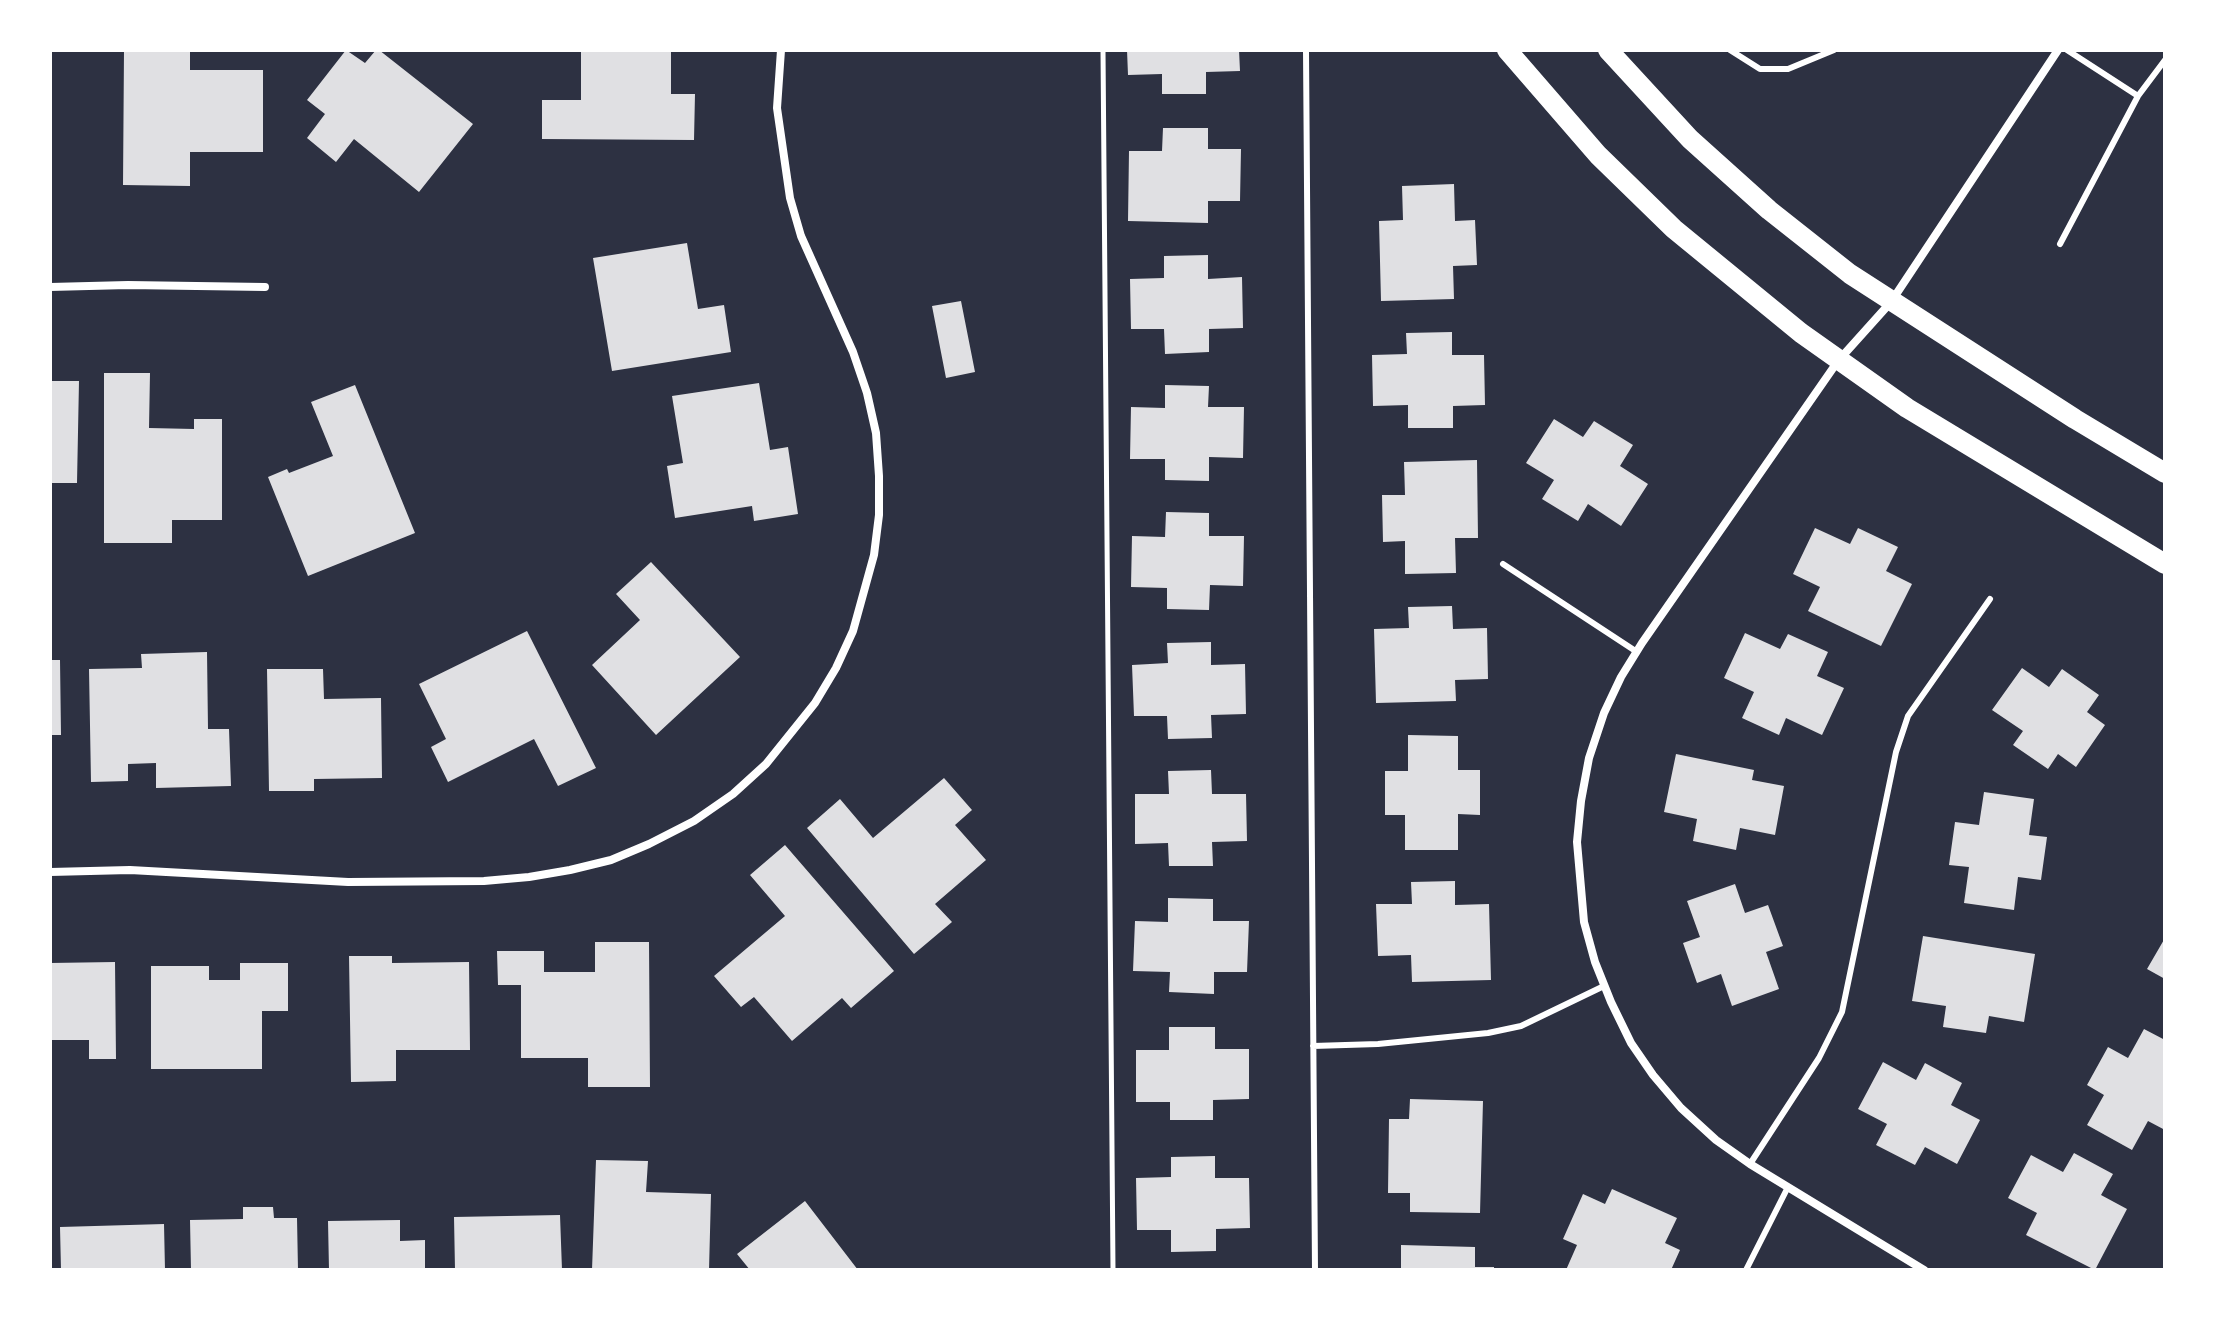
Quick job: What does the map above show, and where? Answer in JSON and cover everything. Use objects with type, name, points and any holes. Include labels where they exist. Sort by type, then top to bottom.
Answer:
[{"type":"main road","points":[[1507,50],[1598,155],[1674,229],[1838,361],[1907,408],[2165,564]]},
{"type":"main road","points":[[1608,50],[1690,139],[1769,210],[1850,274],[2165,473]]},
{"type":"street","points":[[50,872],[130,870],[348,882],[484,881],[529,877],[611,860],[649,844],[704,814],[733,794],[766,764],[815,703],[847,643],[874,555],[879,515],[876,433],[867,393],[853,352],[806,249],[790,198],[777,108],[781,50]]},
{"type":"street","points":[[1924,1270],[1716,1140],[1681,1108],[1653,1075],[1631,1043],[1604,986],[1584,922],[1577,842],[1581,801],[1589,758],[1604,713],[1637,652],[1838,361],[1891,302],[2058,50]]},
{"type":"street","points":[[50,287],[265,287]]},
{"type":"lane","points":[[1306,50],[1315,1270]]},
{"type":"lane","points":[[1730,50],[1760,69],[1788,69],[1834,50]]},
{"type":"lane","points":[[2067,50],[2138,96]]},
{"type":"lane","points":[[2060,244],[2138,96],[2165,60]]},
{"type":"lane","points":[[1503,564],[1637,652]]},
{"type":"lane","points":[[1750,1164],[1819,1058],[1842,1012],[1896,752],[1908,716],[1990,599]]},
{"type":"lane","points":[[1313,1046],[1378,1044],[1488,1033],[1521,1026],[1604,986]]},
{"type":"lane","points":[[1746,1270],[1788,1187]]},
{"type":"path","points":[[1103,50],[1113,1270]]},
{"type":"building","points":[[124,50],[190,50],[190,70],[263,70],[263,152],[190,152],[190,186],[123,185]]},
{"type":"building","points":[[346,50],[365,63],[379,50],[473,124],[419,192],[354,139],[336,162],[307,138],[325,114],[307,100]]},
{"type":"building","points":[[581,50],[671,50],[671,94],[695,94],[694,140],[542,139],[542,100],[581,100]]},
{"type":"building","points":[[1127,50],[1239,50],[1240,71],[1206,72],[1206,94],[1162,94],[1162,74],[1128,75]]},
{"type":"building","points":[[1163,128],[1208,128],[1208,149],[1241,149],[1240,201],[1208,201],[1208,223],[1128,221],[1129,151],[1162,151]]},
{"type":"building","points":[[1454,184],[1455,221],[1475,220],[1477,265],[1453,266],[1454,299],[1381,301],[1379,221],[1403,220],[1402,186]]},
{"type":"building","points":[[687,243],[698,309],[724,305],[731,352],[612,371],[593,258]]},
{"type":"building","points":[[1208,255],[1208,279],[1242,277],[1243,328],[1209,329],[1209,352],[1165,354],[1164,329],[1131,329],[1130,279],[1164,278],[1164,256]]},
{"type":"building","points":[[961,301],[975,372],[946,378],[932,306]]},
{"type":"building","points":[[1452,332],[1452,355],[1484,355],[1485,405],[1453,406],[1453,428],[1408,428],[1408,405],[1373,406],[1372,355],[1407,354],[1406,333]]},
{"type":"building","points":[[104,373],[150,373],[149,428],[194,429],[194,419],[222,419],[222,520],[172,520],[172,543],[104,543]]},
{"type":"building","points":[[50,381],[79,381],[77,483],[50,483]]},
{"type":"building","points":[[759,383],[770,450],[788,447],[798,514],[754,521],[752,506],[675,518],[667,466],[683,463],[672,396]]},
{"type":"building","points":[[355,385],[415,533],[308,576],[268,477],[287,469],[289,473],[333,456],[311,402]]},
{"type":"building","points":[[1165,385],[1209,386],[1208,407],[1244,407],[1243,458],[1209,457],[1209,481],[1165,480],[1165,459],[1130,459],[1131,407],[1165,408]]},
{"type":"building","points":[[1554,419],[1583,437],[1594,421],[1633,445],[1620,466],[1648,484],[1621,526],[1588,504],[1578,521],[1542,499],[1554,480],[1526,463]]},
{"type":"building","points":[[1477,460],[1478,538],[1455,538],[1456,573],[1405,574],[1405,541],[1383,542],[1382,495],[1405,495],[1404,462]]},
{"type":"building","points":[[1166,512],[1209,513],[1209,536],[1244,536],[1243,586],[1210,585],[1209,610],[1167,609],[1167,588],[1131,587],[1132,536],[1165,537]]},
{"type":"building","points":[[1815,528],[1850,544],[1858,528],[1898,547],[1886,571],[1912,584],[1881,646],[1808,611],[1820,587],[1793,574]]},
{"type":"building","points":[[651,562],[740,657],[656,735],[592,665],[640,620],[616,594]]},
{"type":"building","points":[[1452,606],[1453,629],[1487,628],[1488,679],[1455,680],[1456,701],[1376,703],[1374,629],[1409,628],[1408,607]]},
{"type":"building","points":[[527,631],[596,768],[558,786],[534,739],[448,782],[431,747],[446,739],[419,684]]},
{"type":"building","points":[[1745,633],[1780,649],[1788,634],[1828,652],[1817,676],[1844,688],[1822,735],[1786,718],[1779,735],[1742,718],[1754,692],[1724,678]]},
{"type":"building","points":[[1211,642],[1211,665],[1245,664],[1246,714],[1211,715],[1212,738],[1168,739],[1167,716],[1134,716],[1132,665],[1168,663],[1167,643]]},
{"type":"building","points":[[207,652],[208,729],[229,729],[231,786],[156,788],[156,763],[128,764],[128,781],[91,782],[89,669],[142,668],[141,654]]},
{"type":"building","points":[[50,660],[60,660],[61,735],[50,735]]},
{"type":"building","points":[[2022,668],[2049,687],[2062,669],[2099,695],[2087,712],[2105,725],[2076,767],[2058,754],[2048,769],[2013,745],[2023,731],[1992,710]]},
{"type":"building","points":[[267,669],[323,669],[324,699],[381,698],[382,778],[314,779],[314,791],[269,791]]},
{"type":"building","points":[[1408,735],[1458,736],[1458,770],[1480,770],[1480,815],[1458,814],[1458,850],[1405,850],[1405,815],[1385,815],[1385,771],[1408,771]]},
{"type":"building","points":[[1676,754],[1754,770],[1752,780],[1784,786],[1775,835],[1740,828],[1736,850],[1693,841],[1697,819],[1664,812]]},
{"type":"building","points":[[1211,770],[1212,794],[1246,794],[1247,841],[1212,842],[1213,866],[1169,866],[1168,843],[1135,844],[1135,794],[1169,794],[1168,771]]},
{"type":"building","points":[[944,778],[972,810],[955,825],[986,860],[935,904],[952,922],[914,954],[807,828],[840,799],[873,838]]},
{"type":"building","points":[[1984,792],[2034,799],[2029,835],[2047,837],[2041,880],[2018,877],[2014,910],[1964,903],[1969,867],[1949,865],[1955,822],[1979,825]]},
{"type":"building","points":[[785,845],[894,971],[851,1008],[842,998],[792,1041],[754,997],[741,1007],[714,976],[785,916],[750,875]]},
{"type":"building","points":[[1455,881],[1455,905],[1489,904],[1491,980],[1412,982],[1411,955],[1378,956],[1376,904],[1412,904],[1411,882]]},
{"type":"building","points":[[1735,884],[1745,913],[1768,905],[1783,946],[1766,952],[1779,989],[1732,1006],[1721,974],[1697,983],[1683,943],[1700,937],[1687,901]]},
{"type":"building","points":[[1168,898],[1213,899],[1213,921],[1249,921],[1247,972],[1214,972],[1214,994],[1169,992],[1170,972],[1133,971],[1135,921],[1168,922]]},
{"type":"building","points":[[1923,936],[2035,954],[2024,1022],[1989,1016],[1986,1033],[1943,1027],[1946,1006],[1912,1001]]},
{"type":"building","points":[[2165,938],[2165,979],[2147,969]]},
{"type":"building","points":[[595,942],[649,942],[650,1087],[588,1087],[588,1058],[521,1058],[521,985],[498,985],[497,951],[544,951],[544,972],[595,972]]},
{"type":"building","points":[[349,956],[392,956],[392,963],[469,962],[470,1050],[396,1050],[396,1081],[351,1082]]},
{"type":"building","points":[[115,962],[116,1059],[89,1059],[89,1040],[50,1040],[50,963]]},
{"type":"building","points":[[240,963],[288,963],[288,1011],[262,1011],[262,1069],[151,1069],[151,966],[209,966],[209,980],[240,980]]},
{"type":"building","points":[[1169,1027],[1215,1027],[1215,1049],[1249,1049],[1249,1099],[1213,1100],[1213,1120],[1170,1120],[1170,1102],[1136,1102],[1136,1050],[1169,1050]]},
{"type":"building","points":[[2144,1029],[2165,1040],[2165,1130],[2148,1121],[2132,1150],[2087,1125],[2104,1095],[2087,1085],[2108,1047],[2128,1058]]},
{"type":"building","points":[[1883,1062],[1916,1080],[1925,1063],[1962,1083],[1951,1105],[1980,1120],[1957,1164],[1925,1147],[1915,1165],[1876,1145],[1887,1124],[1858,1109]]},
{"type":"building","points":[[1410,1099],[1483,1101],[1480,1213],[1410,1212],[1410,1193],[1388,1193],[1389,1119],[1409,1119]]},
{"type":"building","points":[[2074,1153],[2113,1174],[2101,1195],[2127,1209],[2095,1270],[2026,1235],[2037,1213],[2008,1198],[2031,1155],[2063,1172]]},
{"type":"building","points":[[1215,1156],[1215,1178],[1249,1178],[1250,1228],[1216,1229],[1216,1251],[1171,1252],[1171,1230],[1137,1230],[1136,1178],[1171,1177],[1171,1157]]},
{"type":"building","points":[[596,1160],[648,1161],[646,1192],[711,1194],[709,1270],[592,1270]]},
{"type":"building","points":[[1612,1189],[1677,1218],[1665,1243],[1680,1250],[1671,1270],[1566,1270],[1577,1245],[1563,1239],[1583,1194],[1605,1204]]},
{"type":"building","points":[[805,1201],[858,1270],[750,1270],[737,1254]]},
{"type":"building","points":[[243,1207],[273,1207],[274,1218],[297,1218],[298,1270],[191,1270],[190,1220],[243,1219]]},
{"type":"building","points":[[560,1215],[562,1270],[455,1270],[454,1217]]},
{"type":"building","points":[[400,1220],[400,1241],[425,1240],[425,1270],[329,1270],[328,1221]]},
{"type":"building","points":[[164,1224],[165,1270],[61,1270],[60,1227]]},
{"type":"building","points":[[1401,1245],[1475,1247],[1475,1267],[1494,1267],[1494,1270],[1401,1270]]}]
